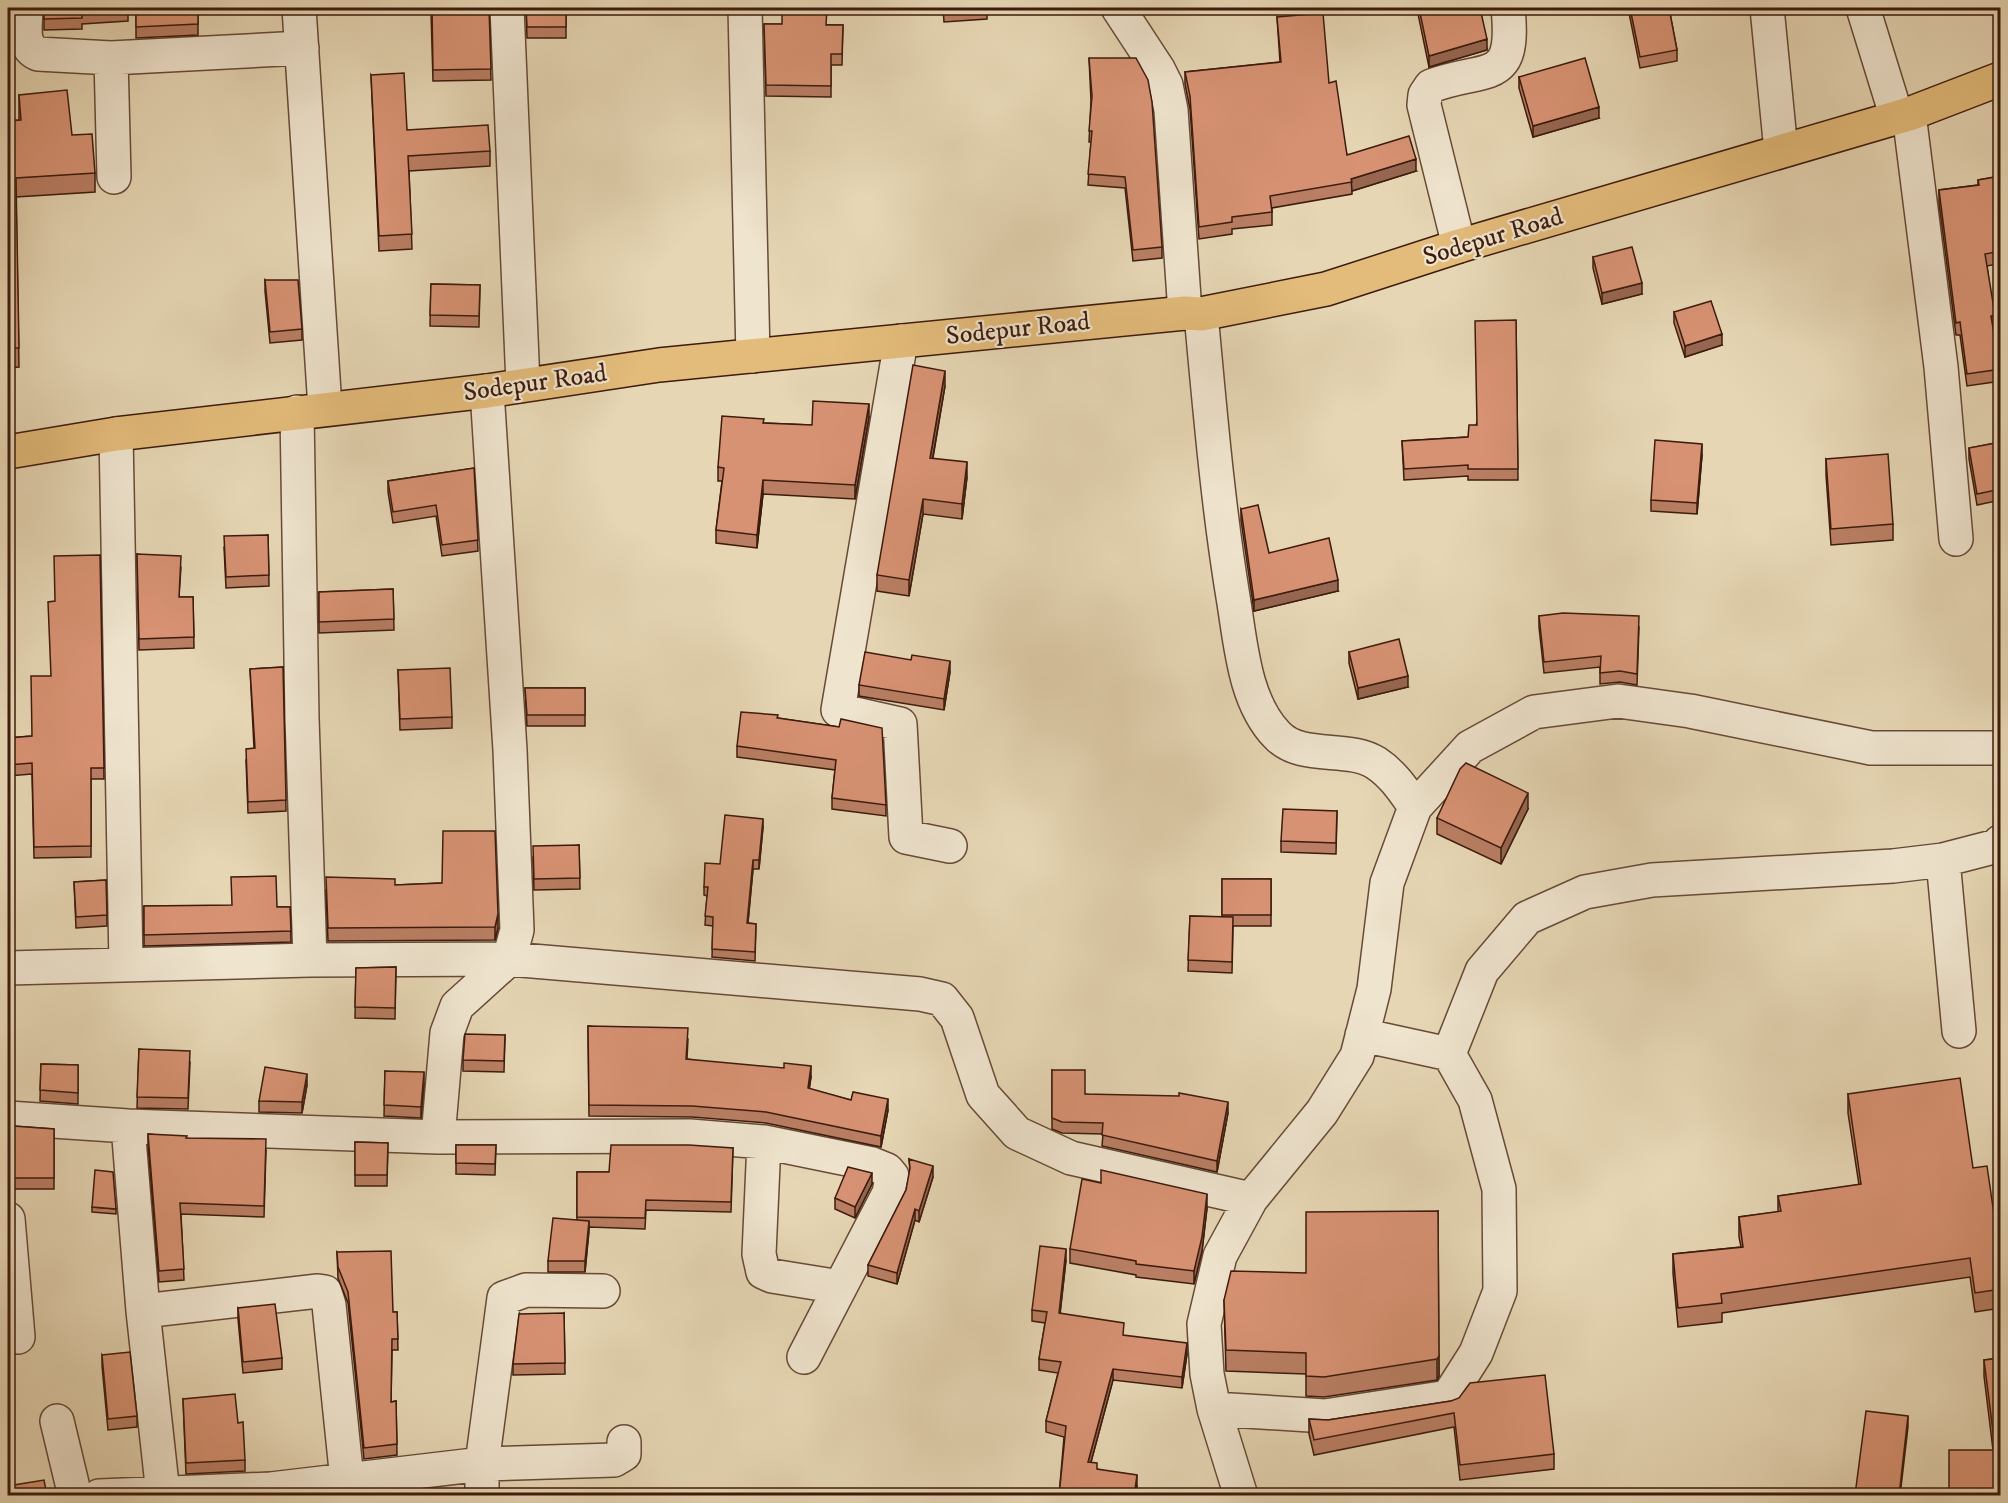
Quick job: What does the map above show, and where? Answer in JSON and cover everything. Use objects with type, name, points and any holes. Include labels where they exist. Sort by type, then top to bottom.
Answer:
[{"type":"main road","name":"Sodepur Road","points":[[8,452],[116,435],[486,391],[523,384],[753,356],[1193,314],[1326,289],[1459,246],[1903,116],[2001,79]]},
{"type":"street","points":[[26,8],[25,37],[33,51],[38,54],[111,58],[302,48]]},
{"type":"street","points":[[299,8],[302,48],[311,410],[301,706],[310,960]]},
{"type":"street","points":[[507,8],[523,384]]},
{"type":"street","points":[[745,8],[753,356]]},
{"type":"street","points":[[1118,8],[1166,85],[1171,110],[1193,314],[1222,530],[1245,665],[1258,707],[1278,737],[1298,747],[1375,762],[1395,779],[1415,807]]},
{"type":"street","points":[[1459,246],[1424,105],[1425,95],[1431,86],[1487,73],[1503,62],[1509,50],[1508,8]]},
{"type":"street","points":[[1767,8],[1781,151]]},
{"type":"street","points":[[1863,8],[1903,116],[1941,367],[1956,539]]},
{"type":"street","points":[[111,58],[114,177]]},
{"type":"street","points":[[901,341],[838,710],[900,724],[906,837],[950,846]]},
{"type":"street","points":[[438,1137],[447,1033],[458,1006],[477,986],[509,959],[518,930],[510,750],[486,391]]},
{"type":"street","points":[[116,435],[126,964]]},
{"type":"street","points":[[1241,1496],[1214,1409],[1207,1374],[1204,1324],[1220,1256],[1251,1199],[1322,1112],[1357,1056],[1374,989],[1387,883],[1415,807],[1470,747],[1534,712],[1618,702],[1690,711],[1872,748],[2001,748]]},
{"type":"street","points":[[1449,1054],[1482,971],[1527,918],[1585,892],[1652,880],[1893,866],[1943,860],[1997,846],[2001,842]]},
{"type":"street","points":[[1943,860],[1959,1031]]},
{"type":"street","points":[[8,968],[310,960],[509,959],[920,994],[942,999],[957,1018],[983,1095],[1017,1133],[1071,1158],[1251,1199]]},
{"type":"street","points":[[1214,1409],[1324,1416],[1448,1397],[1476,1353],[1500,1291],[1499,1189],[1475,1100],[1449,1054],[1362,1035]]},
{"type":"street","points":[[8,1118],[128,1126],[438,1137],[690,1136],[764,1142],[872,1164],[887,1170],[892,1176],[889,1193],[804,1357]]},
{"type":"street","points":[[128,1126],[143,1311],[163,1494]]},
{"type":"street","points":[[764,1142],[759,1254],[763,1272],[772,1276],[840,1287]]},
{"type":"street","points":[[8,1219],[18,1337]]},
{"type":"street","points":[[143,1311],[318,1290],[325,1292],[329,1305],[347,1480]]},
{"type":"street","points":[[482,1480],[504,1298],[526,1290],[603,1291]]},
{"type":"street","points":[[57,1421],[75,1496]]},
{"type":"street","points":[[99,1496],[271,1492],[347,1480],[482,1480],[614,1460],[624,1454],[624,1442]]},
{"type":"building","points":[[44,8],[128,8],[128,10],[82,13],[82,18],[44,19]]},
{"type":"building","points":[[136,8],[198,8],[198,24],[136,27]]},
{"type":"building","points":[[432,8],[489,8],[491,69],[433,70]]},
{"type":"building","points":[[526,8],[566,8],[566,27],[527,27]]},
{"type":"building","points":[[782,8],[827,8],[826,25],[843,25],[842,54],[831,54],[831,86],[766,85],[764,24],[782,24]]},
{"type":"building","points":[[944,8],[987,8],[944,11]]},
{"type":"building","points":[[1419,8],[1480,8],[1487,39],[1429,56]]},
{"type":"building","points":[[1630,8],[1669,8],[1677,50],[1640,57]]},
{"type":"building","points":[[1323,13],[1329,83],[1336,81],[1347,155],[1409,136],[1416,159],[1351,179],[1352,182],[1270,196],[1272,212],[1232,217],[1232,222],[1199,227],[1190,96],[1185,72],[1281,62],[1277,17]]},
{"type":"building","points":[[1089,58],[1136,58],[1148,80],[1152,102],[1162,247],[1133,250],[1125,177],[1088,174],[1092,131],[1089,131],[1092,96]]},
{"type":"building","points":[[1585,58],[1599,107],[1533,126],[1519,77]]},
{"type":"building","points":[[404,73],[407,130],[488,125],[490,151],[408,156],[412,234],[379,236],[371,75]]},
{"type":"building","points":[[67,90],[72,135],[92,134],[95,173],[16,178],[19,348],[8,348],[8,121],[21,120],[19,95]]},
{"type":"building","points":[[2001,176],[2001,251],[1985,254],[1995,315],[1991,316],[1995,340],[1999,340],[2001,369],[1967,374],[1960,322],[1956,323],[1939,190],[1979,185],[1978,180]]},
{"type":"building","points":[[1632,247],[1642,283],[1602,293],[1593,257]]},
{"type":"building","points":[[265,280],[298,280],[302,329],[270,332]]},
{"type":"building","points":[[431,284],[480,285],[479,316],[430,315]]},
{"type":"building","points":[[1711,301],[1722,334],[1685,346],[1674,312]]},
{"type":"building","points":[[1516,320],[1518,469],[1468,469],[1468,465],[1404,469],[1402,441],[1468,437],[1469,425],[1477,425],[1475,321]]},
{"type":"building","points":[[913,365],[945,371],[930,458],[967,462],[962,504],[923,499],[909,580],[877,575]]},
{"type":"building","points":[[813,401],[869,404],[855,485],[763,480],[757,535],[716,530],[724,468],[718,467],[722,416],[764,419],[763,423],[812,425]]},
{"type":"building","points":[[1655,440],[1702,444],[1697,503],[1651,500]]},
{"type":"building","points":[[2001,442],[2001,489],[1977,494],[1969,448]]},
{"type":"building","points":[[1888,454],[1893,524],[1831,529],[1826,459]]},
{"type":"building","points":[[474,468],[478,540],[442,545],[436,505],[393,512],[388,481]]},
{"type":"building","points":[[1258,505],[1269,553],[1329,538],[1338,580],[1254,600],[1241,509]]},
{"type":"building","points":[[268,535],[269,575],[226,577],[224,536]]},
{"type":"building","points":[[137,554],[181,556],[179,597],[193,597],[194,637],[139,639]]},
{"type":"building","points":[[100,555],[104,768],[91,768],[91,846],[34,847],[32,763],[8,765],[8,738],[32,736],[31,676],[51,676],[48,602],[55,601],[54,556]]},
{"type":"building","points":[[393,589],[394,619],[319,622],[319,592]]},
{"type":"building","points":[[1563,613],[1639,616],[1637,674],[1620,671],[1600,673],[1601,656],[1544,662],[1539,616]]},
{"type":"building","points":[[1399,639],[1408,676],[1358,688],[1349,652]]},
{"type":"building","points":[[865,652],[911,660],[912,655],[950,661],[944,699],[859,685]]},
{"type":"building","points":[[283,667],[286,800],[248,802],[246,749],[255,748],[250,669]]},
{"type":"building","points":[[450,668],[452,717],[400,719],[398,670]]},
{"type":"building","points":[[525,688],[585,688],[585,715],[527,715]]},
{"type":"building","points":[[741,712],[778,715],[777,718],[839,727],[841,719],[882,728],[886,805],[832,798],[836,760],[737,746]]},
{"type":"building","points":[[1466,763],[1528,793],[1501,848],[1437,818],[1460,769]]},
{"type":"building","points":[[1283,809],[1337,811],[1336,843],[1281,841]]},
{"type":"building","points":[[725,815],[763,819],[759,860],[753,860],[747,923],[756,924],[755,952],[712,949],[713,917],[705,916],[708,887],[704,887],[705,863],[720,864]]},
{"type":"building","points":[[443,831],[495,831],[498,914],[495,927],[328,928],[326,877],[395,879],[395,885],[442,883]]},
{"type":"building","points":[[579,845],[580,878],[534,879],[533,846]]},
{"type":"building","points":[[276,876],[277,907],[290,907],[291,931],[144,935],[144,906],[232,905],[231,877]]},
{"type":"building","points":[[1222,879],[1271,879],[1271,915],[1222,915]]},
{"type":"building","points":[[106,880],[107,915],[76,917],[74,882]]},
{"type":"building","points":[[1190,916],[1233,917],[1232,962],[1188,960]]},
{"type":"building","points":[[396,967],[395,1008],[355,1007],[356,968]]},
{"type":"building","points":[[588,1026],[688,1028],[686,1059],[784,1068],[784,1063],[811,1066],[808,1088],[851,1100],[853,1092],[888,1099],[881,1136],[766,1112],[692,1106],[589,1105]]},
{"type":"building","points":[[465,1034],[505,1035],[504,1061],[463,1060]]},
{"type":"building","points":[[139,1049],[190,1051],[188,1098],[137,1097]]},
{"type":"building","points":[[41,1064],[78,1065],[78,1093],[40,1090]]},
{"type":"building","points":[[265,1067],[307,1074],[302,1102],[259,1101]]},
{"type":"building","points":[[1052,1070],[1085,1070],[1085,1094],[1179,1096],[1179,1093],[1228,1102],[1217,1161],[1102,1135],[1103,1123],[1062,1122],[1052,1118]]},
{"type":"building","points":[[385,1071],[424,1072],[421,1107],[384,1105]]},
{"type":"building","points":[[1960,1078],[1973,1168],[1987,1166],[2001,1263],[2001,1289],[1975,1293],[1970,1258],[1721,1294],[1722,1303],[1678,1308],[1673,1254],[1743,1247],[1739,1217],[1781,1211],[1778,1196],[1861,1184],[1848,1094]]},
{"type":"building","points":[[13,1126],[54,1129],[54,1178],[14,1178]]},
{"type":"building","points":[[148,1134],[187,1136],[186,1138],[266,1139],[264,1206],[180,1203],[184,1269],[159,1271]]},
{"type":"building","points":[[355,1142],[388,1143],[387,1175],[355,1175]]},
{"type":"building","points":[[456,1145],[496,1145],[495,1164],[456,1163]]},
{"type":"building","points":[[611,1145],[689,1145],[733,1148],[731,1202],[646,1200],[645,1218],[577,1217],[577,1172],[609,1172]]},
{"type":"building","points":[[909,1159],[933,1166],[919,1211],[915,1209],[897,1273],[868,1265],[906,1190],[910,1168]]},
{"type":"building","points":[[848,1167],[872,1173],[855,1207],[835,1198]]},
{"type":"building","points":[[95,1170],[113,1172],[116,1209],[92,1207]]},
{"type":"building","points":[[1101,1170],[1207,1194],[1202,1237],[1194,1271],[1136,1264],[1136,1261],[1070,1249],[1082,1179],[1101,1183]]},
{"type":"building","points":[[1438,1211],[1439,1356],[1437,1359],[1324,1377],[1306,1376],[1306,1353],[1226,1350],[1224,1300],[1231,1271],[1306,1273],[1306,1212]]},
{"type":"building","points":[[553,1218],[589,1221],[585,1261],[548,1261]]},
{"type":"building","points":[[1040,1246],[1066,1249],[1059,1313],[1124,1323],[1123,1335],[1187,1343],[1182,1377],[1113,1369],[1088,1462],[1097,1463],[1097,1469],[1137,1475],[1134,1496],[1059,1496],[1066,1426],[1046,1421],[1061,1362],[1039,1359],[1047,1312],[1032,1310]]},
{"type":"building","points":[[391,1251],[393,1312],[397,1312],[398,1339],[392,1339],[391,1402],[396,1401],[397,1444],[364,1448],[348,1292],[338,1267],[337,1252]]},
{"type":"building","points":[[275,1304],[282,1358],[243,1362],[238,1308]]},
{"type":"building","points":[[564,1313],[565,1363],[513,1364],[519,1314]]},
{"type":"building","points":[[130,1352],[137,1416],[108,1419],[102,1355]]},
{"type":"building","points":[[2001,1358],[2001,1439],[1994,1439],[1984,1360]]},
{"type":"building","points":[[1545,1375],[1554,1454],[1460,1465],[1454,1413],[1314,1440],[1309,1419],[1328,1420],[1451,1401],[1459,1398],[1470,1383]]},
{"type":"building","points":[[235,1394],[238,1423],[243,1422],[245,1460],[186,1463],[183,1399]]},
{"type":"building","points":[[1866,1411],[1908,1416],[1899,1496],[1855,1495]]},
{"type":"building","points":[[1949,1450],[2001,1450],[2001,1496],[1949,1496]]},
{"type":"building","points":[[44,1480],[47,1496],[8,1496],[8,1486]]}]
